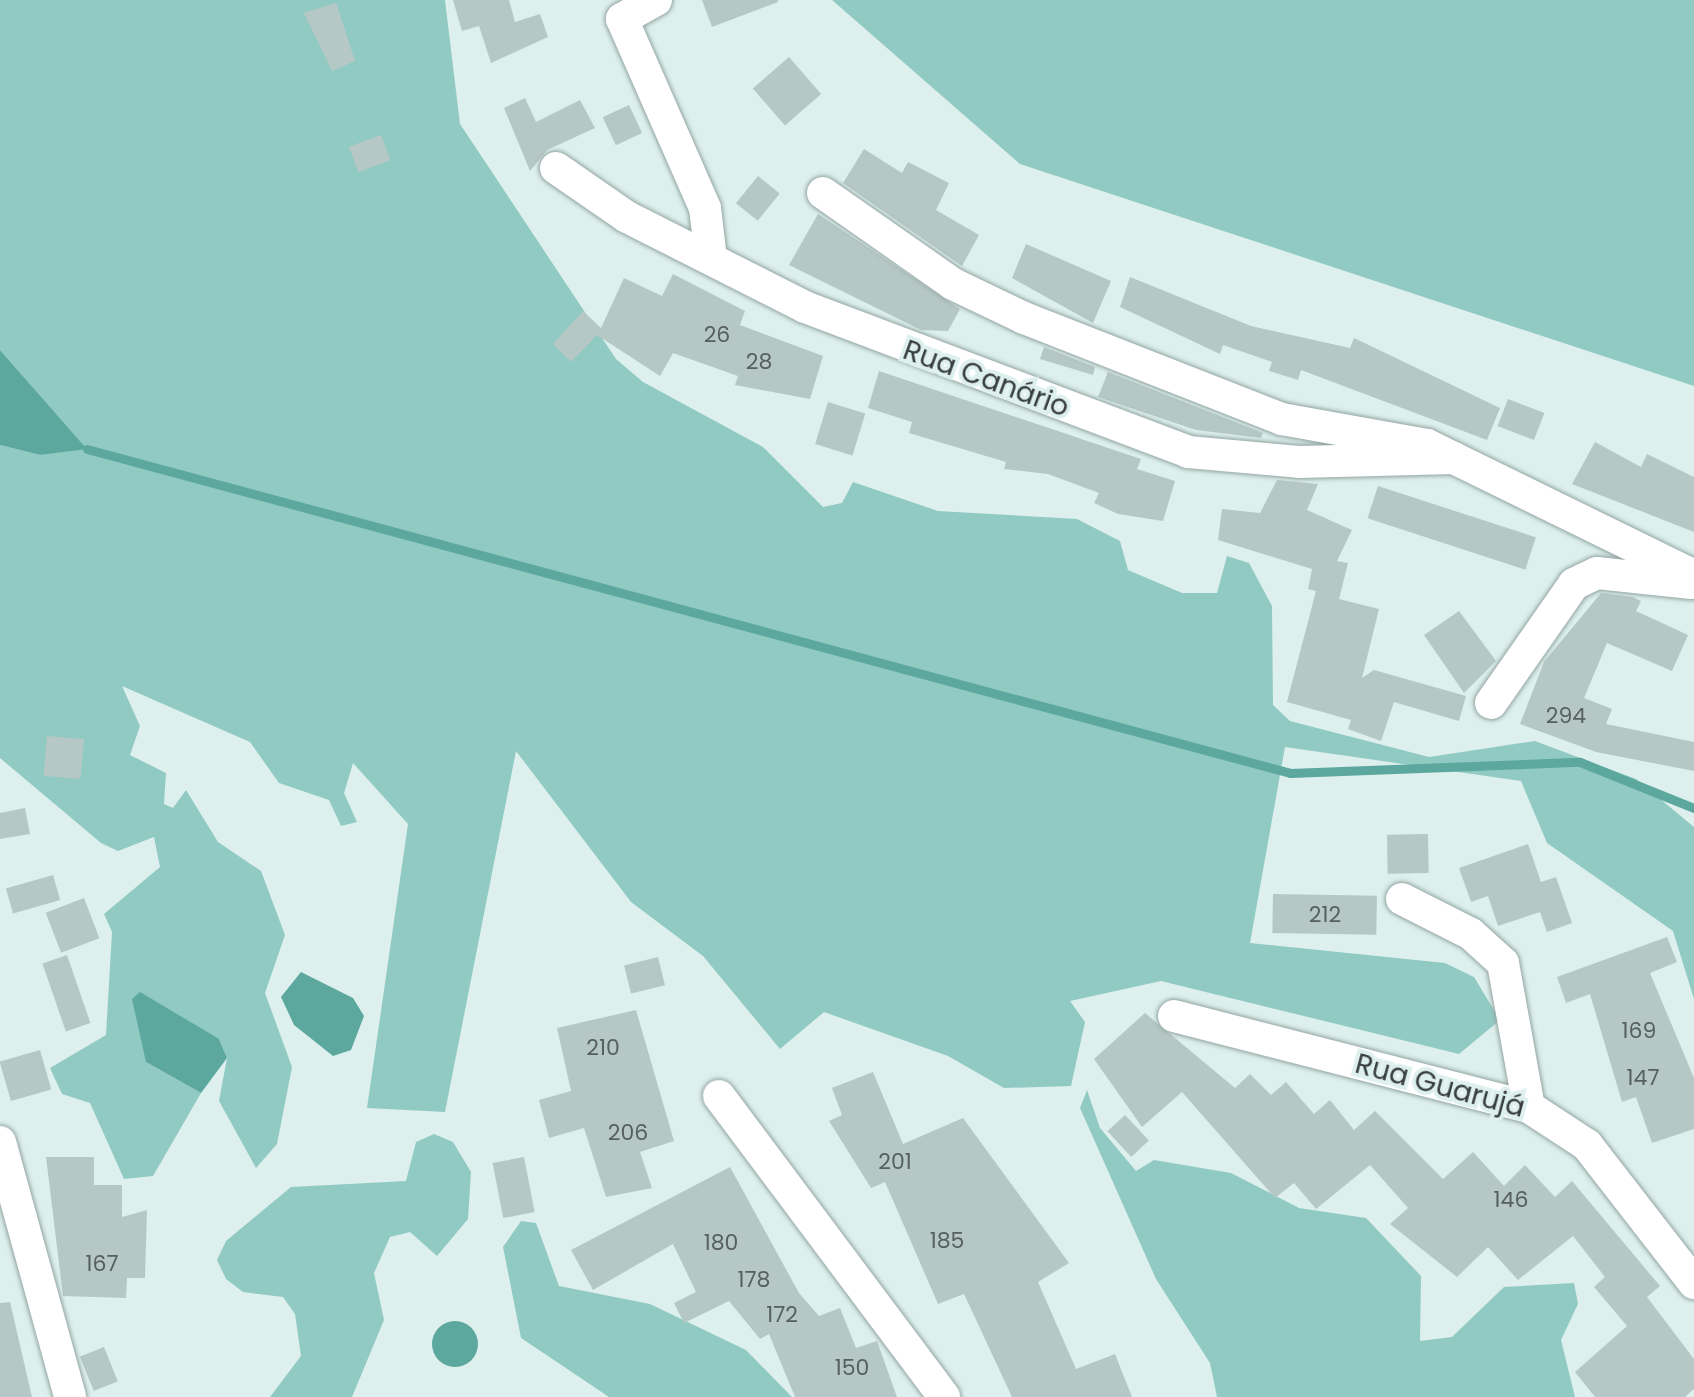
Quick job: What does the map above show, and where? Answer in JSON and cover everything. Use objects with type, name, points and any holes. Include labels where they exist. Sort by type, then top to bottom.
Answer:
[{"type":"street","points":[[656,0],[622,19],[705,208],[710,259]]},
{"type":"street","name":"Rua Canário","points":[[556,168],[710,259],[884,342],[1188,452],[1298,462],[1454,458]]},
{"type":"street","name":"Rua Canário","points":[[824,193],[953,284],[1024,318],[1282,419],[1454,458],[1694,576]]},
{"type":"street","points":[[1491,703],[1574,584],[1597,572],[1694,583]]},
{"type":"street","points":[[1402,899],[1471,934],[1503,964],[1529,1107]]},
{"type":"street","name":"Rua Guarujá","points":[[1174,1016],[1529,1107],[1587,1145],[1694,1282]]},
{"type":"street","points":[[718,1096],[944,1397]]},
{"type":"street","points":[[0,1142],[70,1397]]},
{"type":"shaded area","points":[[0,0],[445,0],[460,124],[616,359],[643,382],[763,447],[823,507],[842,503],[853,482],[938,511],[1077,519],[1120,541],[1128,570],[1182,593],[1217,593],[1227,556],[1249,563],[1272,606],[1273,705],[1290,721],[1429,757],[1535,741],[1636,779],[1694,827],[1694,999],[1673,931],[1547,843],[1521,781],[1285,747],[1250,943],[1445,963],[1474,977],[1500,1020],[1459,1054],[1161,981],[1070,1001],[1085,1022],[1071,1086],[1004,1088],[948,1056],[824,1012],[780,1049],[703,956],[631,902],[516,751],[445,1112],[367,1108],[408,824],[353,763],[344,793],[357,822],[341,826],[329,800],[279,783],[250,742],[122,686],[140,726],[130,755],[166,773],[164,804],[173,808],[186,790],[218,842],[261,871],[285,935],[265,993],[292,1067],[277,1144],[256,1168],[219,1101],[227,1058],[219,1039],[146,1062],[201,1093],[153,1176],[124,1179],[90,1103],[62,1094],[50,1068],[106,1035],[112,932],[104,914],[160,867],[154,837],[118,851],[101,843],[0,758],[0,445],[40,455],[86,448],[0,350]]},
{"type":"shaded area","points":[[832,0],[1694,0],[1694,386],[1020,164]]},
{"type":"shaded area","points":[[0,350],[87,449],[40,455],[0,445]]},
{"type":"shaded area","points":[[301,972],[353,998],[364,1016],[351,1050],[333,1056],[294,1025],[281,997]]},
{"type":"shaded area","points":[[140,992],[219,1039],[227,1058],[201,1093],[146,1062],[132,999]]},
{"type":"shaded area","points":[[1087,1090],[1100,1128],[1136,1171],[1154,1160],[1231,1173],[1299,1208],[1366,1218],[1421,1276],[1420,1341],[1452,1337],[1504,1287],[1574,1283],[1578,1304],[1561,1340],[1575,1397],[1217,1397],[1210,1363],[1156,1279],[1080,1108]]},
{"type":"shaded area","points":[[434,1134],[453,1142],[471,1172],[468,1219],[437,1256],[410,1232],[390,1237],[374,1273],[384,1320],[352,1397],[270,1397],[301,1356],[295,1314],[283,1297],[243,1292],[226,1279],[217,1260],[226,1241],[291,1187],[406,1181],[416,1142]]},
{"type":"shaded area","points":[[521,1221],[536,1223],[559,1286],[650,1304],[746,1350],[792,1397],[609,1397],[521,1338],[503,1247]]},
{"type":"shaded area","points":[[455,1321],[471,1328],[478,1344],[471,1360],[455,1367],[439,1360],[432,1344],[439,1328]]},
{"type":"building","points":[[453,0],[509,0],[515,22],[540,14],[548,37],[491,63],[479,26],[462,31]]},
{"type":"building","points":[[702,0],[778,0],[778,2],[712,27]]},
{"type":"building","points":[[336,3],[355,61],[332,71],[304,13]]},
{"type":"building","points":[[789,57],[821,94],[785,125],[753,88]]},
{"type":"building","points":[[525,98],[536,122],[580,100],[595,128],[547,150],[530,171],[504,108]]},
{"type":"building","points":[[629,105],[642,133],[616,145],[603,117]]},
{"type":"building","points":[[381,135],[390,160],[358,172],[349,147]]},
{"type":"building","points":[[864,149],[902,173],[908,162],[949,183],[936,210],[979,235],[962,266],[843,183]]},
{"type":"building","points":[[758,176],[780,194],[758,221],[736,203]]},
{"type":"building","points":[[818,214],[960,309],[948,331],[921,330],[789,265]]},
{"type":"building","points":[[1026,244],[1111,281],[1093,323],[1012,278]]},
{"type":"building","points":[[673,274],[745,311],[740,325],[823,356],[810,399],[735,385],[738,376],[673,353],[660,376],[597,335],[571,362],[553,344],[583,311],[601,328],[624,278],[662,296]]},
{"type":"building","points":[[1130,277],[1251,326],[1350,348],[1354,338],[1500,408],[1487,440],[1301,370],[1298,380],[1269,371],[1272,362],[1223,345],[1220,354],[1120,307]]},
{"type":"building","points":[[1044,347],[1095,367],[1093,375],[1040,359]]},
{"type":"building","points":[[879,371],[1141,459],[1137,469],[1175,481],[1163,521],[1118,514],[1094,503],[1099,493],[1048,474],[1004,469],[1006,462],[909,433],[912,422],[868,408]]},
{"type":"building","points":[[1108,372],[1263,433],[1261,438],[1196,430],[1098,397]]},
{"type":"building","points":[[1508,399],[1544,413],[1534,440],[1498,426]]},
{"type":"building","points":[[828,402],[865,413],[852,455],[815,444]]},
{"type":"building","points":[[1595,442],[1641,467],[1647,454],[1694,477],[1694,532],[1572,484]]},
{"type":"building","points":[[1277,480],[1318,484],[1307,510],[1352,530],[1337,561],[1348,563],[1339,599],[1379,609],[1362,678],[1374,670],[1466,696],[1459,721],[1394,702],[1381,741],[1348,729],[1351,720],[1287,702],[1316,591],[1308,589],[1312,569],[1218,540],[1222,509],[1260,513]]},
{"type":"building","points":[[1378,486],[1536,537],[1525,570],[1367,518]]},
{"type":"building","points":[[1601,593],[1633,597],[1641,601],[1636,611],[1688,635],[1672,671],[1607,643],[1584,698],[1612,709],[1606,724],[1694,742],[1694,771],[1596,752],[1520,724],[1544,662]]},
{"type":"building","points":[[1459,611],[1496,661],[1464,693],[1424,635]]},
{"type":"building","points":[[47,736],[84,739],[80,779],[44,776]]},
{"type":"building","points":[[25,808],[30,834],[0,839],[0,813]]},
{"type":"building","points":[[1428,834],[1429,873],[1388,874],[1387,835]]},
{"type":"building","points":[[1528,844],[1541,882],[1556,877],[1572,923],[1547,932],[1540,912],[1498,926],[1488,896],[1471,902],[1459,868]]},
{"type":"building","points":[[53,875],[60,900],[13,913],[6,889]]},
{"type":"building","points":[[1273,894],[1377,896],[1376,935],[1272,933]]},
{"type":"building","points":[[84,898],[99,938],[61,953],[46,913]]},
{"type":"building","points":[[1667,937],[1677,962],[1650,973],[1694,1078],[1694,1129],[1652,1143],[1636,1097],[1622,1102],[1590,994],[1566,1003],[1557,977]]},
{"type":"building","points":[[67,955],[90,1023],[66,1032],[42,963]]},
{"type":"building","points":[[658,957],[665,985],[631,994],[624,965]]},
{"type":"building","points":[[636,1010],[674,1141],[640,1152],[652,1188],[606,1197],[584,1128],[549,1138],[539,1100],[571,1091],[557,1028]]},
{"type":"building","points":[[1145,1013],[1235,1088],[1250,1074],[1271,1095],[1286,1082],[1314,1114],[1330,1100],[1354,1130],[1375,1111],[1443,1179],[1473,1152],[1504,1186],[1525,1165],[1555,1197],[1572,1181],[1660,1286],[1647,1297],[1694,1359],[1694,1389],[1685,1397],[1595,1397],[1575,1372],[1627,1326],[1594,1287],[1605,1277],[1573,1236],[1518,1280],[1488,1247],[1457,1277],[1390,1224],[1408,1208],[1370,1165],[1316,1209],[1294,1183],[1275,1198],[1182,1092],[1142,1127],[1094,1059]]},
{"type":"building","points":[[40,1050],[51,1089],[11,1101],[0,1061]]},
{"type":"building","points":[[873,1072],[903,1144],[963,1118],[1069,1263],[1038,1282],[1076,1369],[1115,1354],[1132,1397],[1012,1397],[964,1294],[938,1304],[885,1182],[871,1188],[829,1121],[842,1115],[832,1088]]},
{"type":"building","points":[[1125,1115],[1149,1141],[1131,1157],[1107,1131]]},
{"type":"building","points":[[46,1157],[94,1157],[94,1185],[122,1185],[122,1217],[147,1210],[145,1278],[127,1278],[126,1298],[63,1296]]},
{"type":"building","points":[[524,1157],[535,1212],[503,1218],[493,1163]]},
{"type":"building","points":[[730,1167],[799,1293],[819,1316],[840,1308],[856,1348],[877,1341],[897,1397],[795,1397],[769,1334],[760,1339],[729,1301],[684,1323],[674,1303],[696,1292],[673,1244],[593,1290],[571,1250]]},
{"type":"building","points":[[10,1302],[32,1397],[0,1397],[0,1303]]},
{"type":"building","points":[[104,1347],[118,1381],[94,1391],[80,1357]]},
{"type":"waterway","points":[[87,449],[1290,773],[1580,762],[1694,808]]}]
